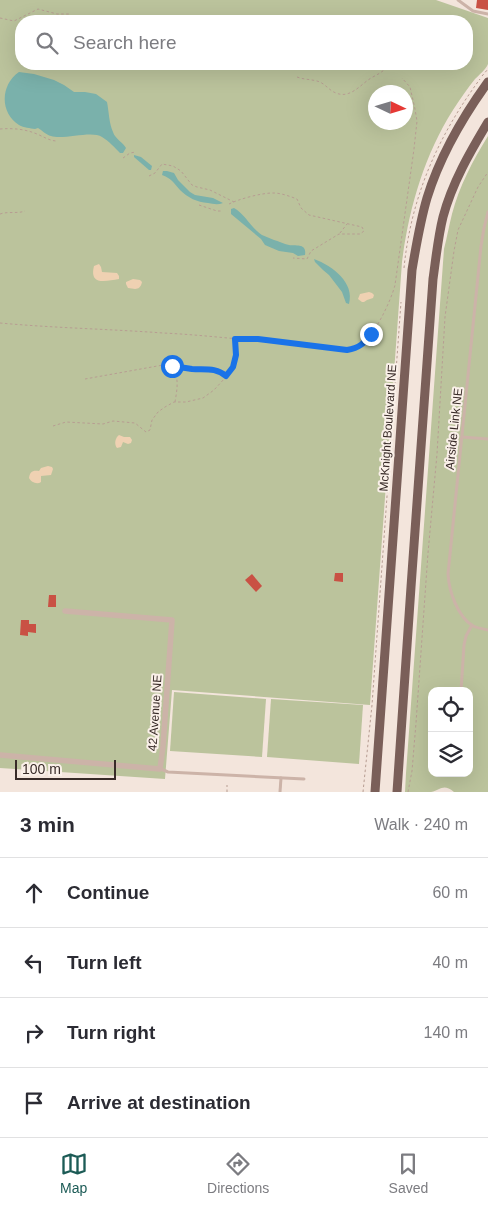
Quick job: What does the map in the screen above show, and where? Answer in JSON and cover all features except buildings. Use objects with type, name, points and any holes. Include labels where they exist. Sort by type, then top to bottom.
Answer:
[{"type":"main road","name":"McKnight Boulevard NE","points":[[375,792],[412,270],[420,226],[438,168],[466,113],[488,82]]},
{"type":"main road","points":[[397,792],[410,587],[434,270],[443,217],[450,194],[461,169],[488,122]]},
{"type":"street","name":"42 Avenue NE","points":[[0,755],[160,769],[172,620],[65,611]]},
{"type":"lane","points":[[458,0],[473,11],[488,14]]},
{"type":"lane","name":"Airside Link NE","points":[[472,625],[465,619],[451,595],[448,574],[481,246],[488,212]]},
{"type":"lane","points":[[462,437],[488,439]]},
{"type":"lane","points":[[461,687],[466,636],[472,625],[488,630]]},
{"type":"lane","points":[[160,769],[168,772],[304,779]]},
{"type":"lane","points":[[280,792],[281,778]]},
{"type":"path","points":[[25,15],[38,8],[57,14],[71,14]]},
{"type":"path","points":[[0,18],[15,20]]},
{"type":"path","points":[[297,77],[315,80],[335,93],[344,94],[352,93],[384,70]]},
{"type":"path","points":[[0,323],[258,339],[347,350],[359,346],[367,341],[388,304],[395,285],[417,121],[410,87],[402,78]]},
{"type":"path","points":[[0,129],[18,129],[57,141]]},
{"type":"path","points":[[123,158],[130,153],[136,152]]},
{"type":"path","points":[[150,176],[162,164],[173,166],[181,171],[192,185],[197,188],[215,192],[234,202]]},
{"type":"path","points":[[408,792],[412,771],[416,723],[448,298],[458,230],[478,187],[488,172]]},
{"type":"path","points":[[229,204],[272,193],[286,194],[297,199],[301,208],[309,215],[362,227],[364,231],[360,234],[339,234]]},
{"type":"path","points":[[198,205],[223,211]]},
{"type":"path","points":[[0,214],[25,211]]},
{"type":"path","points":[[294,258],[307,259],[311,252],[339,234],[348,224]]},
{"type":"path","points":[[53,426],[66,422],[102,424],[113,421],[136,424],[146,432],[150,430],[152,420],[158,412],[165,407],[176,402],[203,398],[214,390],[233,367],[236,355],[235,339]]},
{"type":"path","points":[[85,379],[163,365],[215,370],[222,372],[226,376]]},
{"type":"path","points":[[171,366],[176,371],[176,402]]},
{"type":"path","points":[[227,784],[227,792]]},
{"type":"green space","points":[[0,0],[436,0],[488,18],[488,64],[458,102],[434,146],[419,183],[405,242],[370,705],[172,690],[165,779],[0,768]]},
{"type":"green space","points":[[488,136],[488,792],[454,792],[447,788],[442,788],[431,792],[405,792],[444,249],[458,194]]},
{"type":"green space","points":[[174,692],[266,699],[262,757],[170,751]]},
{"type":"green space","points":[[271,699],[363,705],[359,764],[267,757]]},
{"type":"sand","points":[[99,264],[102,272],[117,273],[119,279],[100,281],[96,279],[93,272],[94,266]]},
{"type":"sand","points":[[133,279],[142,282],[139,288],[128,288],[126,282]]},
{"type":"sand","points":[[369,292],[374,295],[373,298],[364,302],[358,299],[360,294]]},
{"type":"sand","points":[[119,435],[130,437],[131,443],[123,442],[121,447],[117,448],[115,441]]},
{"type":"sand","points":[[48,466],[53,469],[51,475],[41,476],[41,482],[34,483],[29,478],[32,472],[39,471],[41,468]]},
{"type":"water","points":[[19,72],[54,80],[74,92],[96,94],[107,102],[114,134],[126,148],[123,153],[120,153],[107,140],[97,135],[57,137],[49,135],[38,128],[19,125],[8,113],[5,99],[8,84]]},
{"type":"water","points":[[134,155],[141,157],[152,166],[151,170],[134,157]]},
{"type":"water","points":[[163,171],[174,173],[178,180],[195,195],[213,198],[223,203],[216,204],[196,201],[180,190],[170,179],[162,175]]},
{"type":"water","points":[[234,208],[262,235],[287,245],[303,247],[305,255],[298,256],[265,245],[261,239],[231,214],[231,209]]},
{"type":"water","points":[[314,259],[335,271],[346,282],[350,296],[349,304],[346,303],[342,292],[329,275]]},
{"type":"route","points":[[172,366],[215,370],[222,372],[226,376],[233,367],[236,355],[235,339],[258,339],[347,350],[354,349],[367,341],[371,334]]}]
